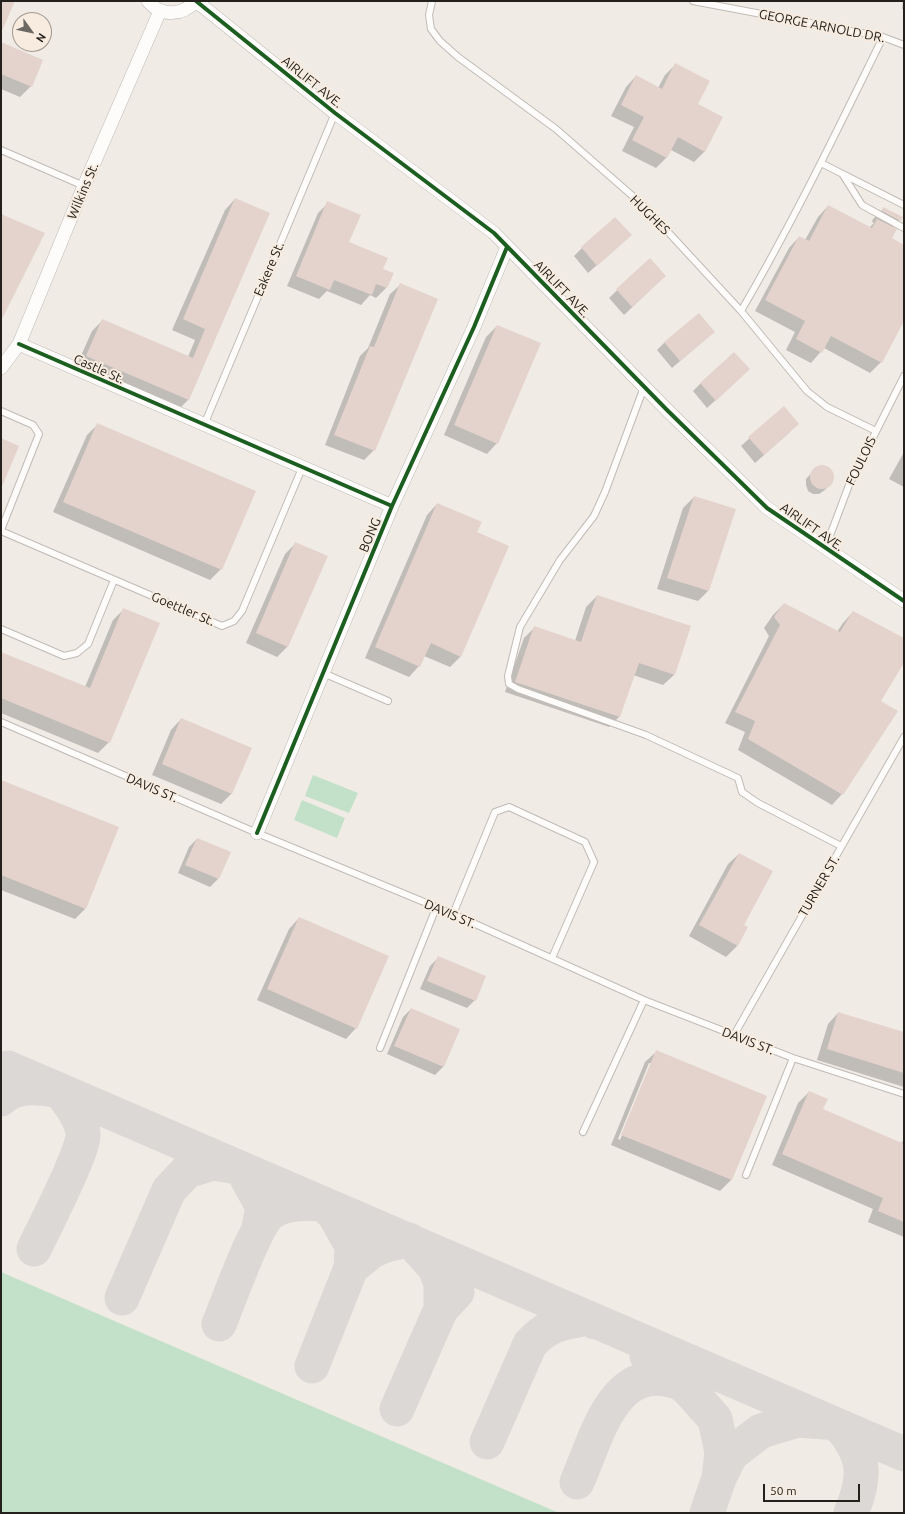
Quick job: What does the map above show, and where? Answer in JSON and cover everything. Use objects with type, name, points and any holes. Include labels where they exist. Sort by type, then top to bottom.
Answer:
[{"type":"street","points":[[148,1],[160,11]]},
{"type":"street","name":"AIRLIFT AVE.","points":[[160,11],[168,13],[184,11],[196,1],[335,113],[494,233],[644,387],[767,508],[904,601]]},
{"type":"street","name":"Wilkins St.","points":[[1,368],[19,344],[84,186],[160,11]]},
{"type":"street","name":"BONG","points":[[257,833],[392,506],[474,327],[507,247]]},
{"type":"street","name":"Castle St.","points":[[19,344],[203,426],[392,506]]},
{"type":"lane","name":"HUGHES","points":[[432,1],[429,15],[431,29],[440,42],[556,129],[644,206],[741,311],[807,391],[828,407],[876,431]]},
{"type":"lane","name":"GEORGE ARNOLD DR.","points":[[693,1],[883,37],[904,46]]},
{"type":"lane","points":[[741,311],[775,253],[883,37]]},
{"type":"lane","name":"Eakere St.","points":[[203,426],[335,113]]},
{"type":"lane","points":[[1,150],[84,186]]},
{"type":"lane","points":[[821,163],[904,205]]},
{"type":"lane","points":[[843,175],[862,205],[904,228]]},
{"type":"lane","name":"FOULOIS","points":[[825,548],[849,485],[904,376]]},
{"type":"lane","points":[[644,387],[605,492],[594,516],[560,560],[520,627],[508,676],[509,684],[518,689],[646,735],[738,778],[742,792],[758,803],[841,846]]},
{"type":"lane","name":"Goettler St.","points":[[1,411],[33,425],[39,434],[1,530],[222,626],[234,621],[242,611],[302,468]]},
{"type":"lane","points":[[1,629],[64,656],[77,653],[88,644],[114,580]]},
{"type":"lane","points":[[323,673],[388,701]]},
{"type":"lane","name":"DAVIS ST.","points":[[1,722],[257,833],[453,914],[644,1000],[793,1058],[904,1094]]},
{"type":"lane","name":"TURNER ST.","points":[[734,1035],[904,737]]},
{"type":"lane","points":[[453,914],[495,812],[509,806],[586,842],[594,862],[552,958]]},
{"type":"lane","points":[[380,1048],[436,908]]},
{"type":"lane","points":[[583,1132],[644,1000]]},
{"type":"lane","points":[[746,1175],[793,1058]]},
{"type":"green space","points":[[313,775],[358,793],[349,813],[305,796]]},
{"type":"green space","points":[[302,800],[345,818],[337,838],[294,820]]},
{"type":"green space","points":[[1,1272],[559,1513],[1,1513]]},
{"type":"building","points":[[1,1],[15,1],[1,33]]},
{"type":"building","points":[[1,42],[12,47],[12,52],[24,52],[43,60],[32,87],[1,74]]},
{"type":"building","points":[[675,63],[710,81],[698,104],[723,117],[705,152],[678,137],[667,158],[632,140],[644,117],[621,105],[636,75],[662,89]]},
{"type":"building","points":[[235,198],[270,213],[189,400],[86,356],[102,319],[193,358],[205,329],[183,319]]},
{"type":"building","points":[[327,201],[361,215],[349,242],[388,258],[383,269],[394,273],[387,288],[376,284],[372,295],[334,280],[330,290],[296,276]]},
{"type":"building","points":[[828,205],[872,228],[877,219],[897,229],[892,238],[904,245],[904,321],[882,363],[831,336],[822,353],[796,339],[805,321],[765,300],[799,236],[809,241]]},
{"type":"building","points":[[883,207],[903,217],[901,221],[882,211]]},
{"type":"building","points":[[1,214],[45,233],[1,321]]},
{"type":"building","points":[[615,217],[632,235],[597,266],[581,247]]},
{"type":"building","points":[[650,258],[666,276],[632,307],[616,289]]},
{"type":"building","points":[[400,283],[438,299],[375,451],[334,435],[370,346],[374,347]]},
{"type":"building","points":[[699,313],[715,332],[680,361],[664,342]]},
{"type":"building","points":[[497,325],[541,343],[498,444],[454,425]]},
{"type":"building","points":[[734,352],[750,369],[716,401],[700,383]]},
{"type":"building","points":[[784,406],[799,424],[764,455],[748,437]]},
{"type":"building","points":[[97,423],[256,491],[222,570],[63,502]]},
{"type":"building","points":[[1,438],[19,446],[1,489]]},
{"type":"building","points":[[822,465],[827,466],[833,472],[833,482],[827,488],[822,489],[817,488],[811,482],[810,477],[811,472],[817,466]]},
{"type":"building","points":[[694,496],[736,509],[709,591],[667,578]]},
{"type":"building","points":[[437,503],[482,522],[477,532],[509,546],[461,657],[431,643],[420,667],[375,647]]},
{"type":"building","points":[[295,542],[328,556],[288,647],[256,633]]},
{"type":"building","points":[[597,595],[691,626],[675,675],[639,663],[620,717],[515,682],[534,626],[581,642]]},
{"type":"building","points":[[784,603],[840,632],[853,611],[904,638],[904,663],[881,701],[898,711],[843,795],[748,739],[755,721],[735,712],[780,625],[774,617]]},
{"type":"building","points":[[123,608],[160,623],[110,743],[1,698],[1,652],[90,688]]},
{"type":"building","points":[[181,718],[252,748],[232,794],[162,764]]},
{"type":"building","points":[[1,780],[119,827],[86,909],[1,875]]},
{"type":"building","points":[[197,838],[231,852],[219,879],[185,865]]},
{"type":"building","points":[[739,853],[773,871],[744,925],[748,927],[738,946],[699,925]]},
{"type":"building","points":[[299,917],[389,956],[357,1029],[267,989]]},
{"type":"building","points":[[438,956],[486,976],[476,1001],[427,981]]},
{"type":"building","points":[[411,1008],[460,1029],[444,1067],[394,1046]]},
{"type":"building","points":[[838,1012],[904,1032],[904,1073],[827,1049]]},
{"type":"building","points":[[656,1050],[767,1096],[732,1180],[621,1135]]},
{"type":"building","points":[[809,1091],[828,1099],[823,1109],[904,1144],[904,1222],[878,1211],[883,1198],[782,1154]]},
{"type":"taxiway","points":[[1,1069],[8,1068],[904,1454]]},
{"type":"taxiway","points":[[1,1099],[7,1094],[19,1089],[40,1088],[54,1090]]},
{"type":"taxiway","points":[[34,1249],[71,1171],[82,1141],[83,1133],[80,1121],[59,1090]]},
{"type":"taxiway","points":[[122,1298],[169,1190],[187,1171],[213,1163],[238,1167],[245,1174],[263,1207],[259,1227]]},
{"type":"taxiway","points":[[219,1324],[258,1231],[265,1219],[272,1212],[284,1206],[310,1203],[323,1204],[334,1214],[352,1246],[351,1268]]},
{"type":"taxiway","points":[[312,1366],[351,1268],[372,1251],[386,1245],[409,1240],[412,1242],[435,1268],[441,1283],[441,1309]]},
{"type":"taxiway","points":[[397,1409],[441,1309],[457,1292]]},
{"type":"taxiway","points":[[487,1442],[530,1344],[544,1332],[557,1325],[588,1318],[595,1322]]},
{"type":"taxiway","points":[[647,1356],[689,1390],[715,1419],[722,1452],[719,1478]]},
{"type":"taxiway","points":[[577,1482],[601,1424],[611,1406],[624,1391],[639,1382],[657,1378],[680,1383]]},
{"type":"taxiway","points":[[707,1513],[719,1478],[731,1454],[761,1431],[798,1420],[825,1422]]},
{"type":"taxiway","points":[[841,1427],[855,1448],[861,1468],[859,1489],[851,1513]]},
{"type":"cycle path","points":[[196,1],[335,113],[494,233],[666,409],[767,508],[904,601]]},
{"type":"cycle path","points":[[257,833],[392,506],[474,327],[507,247]]},
{"type":"cycle path","points":[[19,344],[392,506]]}]
